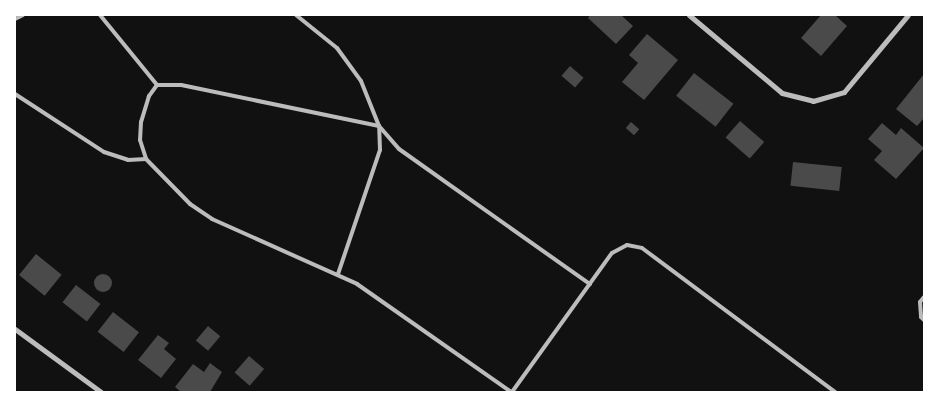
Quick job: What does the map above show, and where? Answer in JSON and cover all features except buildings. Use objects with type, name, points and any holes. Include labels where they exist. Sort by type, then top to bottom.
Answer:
[{"type":"street","points":[[689,15],[782,93],[813,101],[844,92],[908,15]]},
{"type":"street","points":[[15,329],[101,392]]},
{"type":"lane","points":[[15,19],[23,15]]},
{"type":"lane","points":[[100,15],[158,85]]},
{"type":"lane","points":[[296,15],[336,48],[361,80],[379,126],[380,150],[338,274]]},
{"type":"lane","points":[[158,85],[181,85],[379,126],[399,149],[434,176],[590,284]]},
{"type":"lane","points":[[158,85],[149,96],[141,122],[140,140],[146,159],[190,204],[212,219],[338,274],[378,297],[511,392],[612,253],[627,245],[642,248],[835,392]]},
{"type":"lane","points":[[15,94],[104,152],[128,160],[146,159]]},
{"type":"lane","points":[[924,297],[920,302],[920,317],[924,320]]}]
